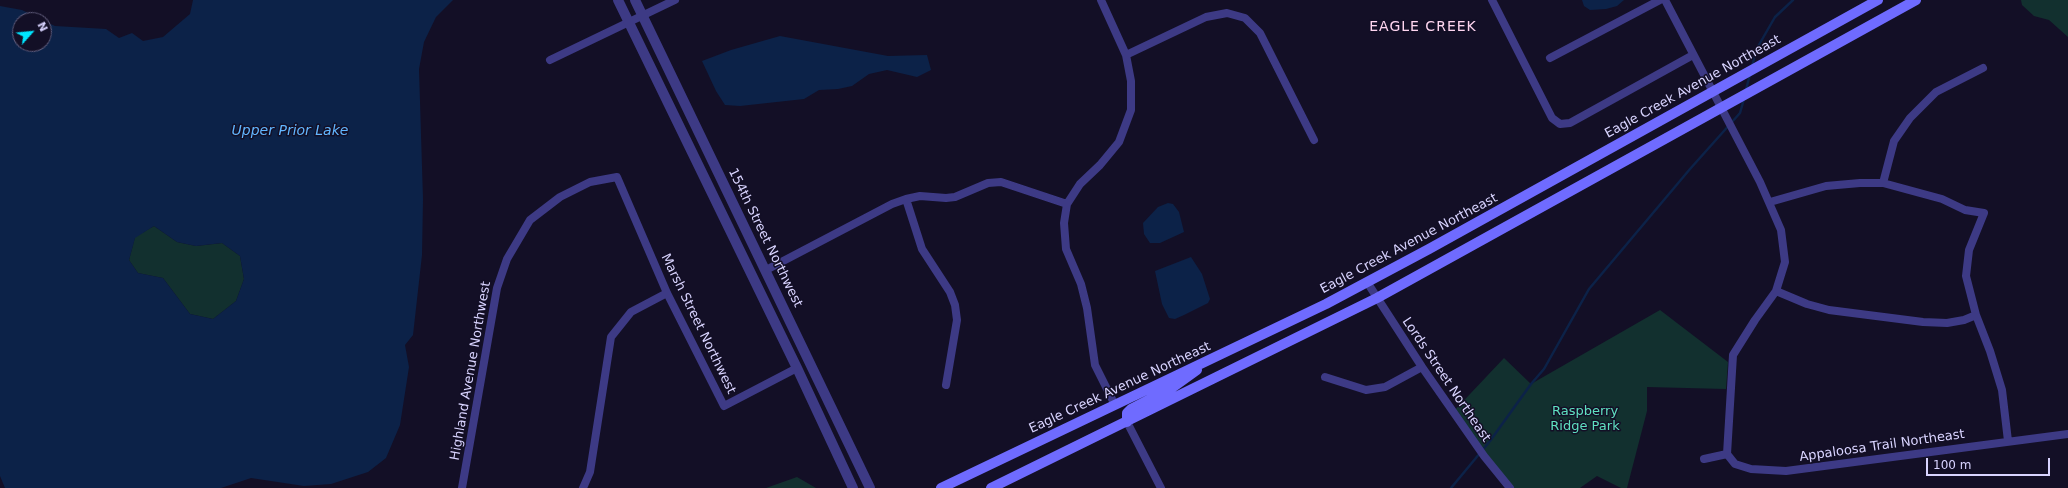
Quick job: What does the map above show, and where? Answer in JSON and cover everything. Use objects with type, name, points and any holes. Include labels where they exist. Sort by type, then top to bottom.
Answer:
[{"type":"main road","name":"Eagle Creek Avenue Northeast","points":[[941,488],[1208,361],[1367,282],[1878,0]]},
{"type":"main road","points":[[991,488],[1377,298],[1720,106],[1916,0]]},
{"type":"main road","points":[[1127,422],[1127,412],[1183,382],[1208,361]]},
{"type":"street","points":[[618,0],[797,368],[853,488]]},
{"type":"street","name":"154th Street Northwest","points":[[635,0],[870,488]]},
{"type":"street","points":[[550,60],[675,0]]},
{"type":"street","points":[[1101,0],[1126,55],[1130,81],[1131,110],[1119,142],[1100,165],[1080,184],[1067,204],[1064,223],[1066,249],[1081,284],[1095,365],[1115,405]]},
{"type":"street","points":[[1492,0],[1552,118],[1560,124],[1570,123],[1693,55]]},
{"type":"street","points":[[1550,58],[1660,0]]},
{"type":"street","points":[[1665,0],[1770,202],[1781,230],[1785,262],[1776,291],[1755,320],[1733,355],[1727,454],[1704,459]]},
{"type":"street","points":[[1126,55],[1206,17],[1227,13],[1246,18],[1260,33],[1314,140]]},
{"type":"street","points":[[1883,183],[1894,140],[1910,118],[1936,92],[1983,68]]},
{"type":"street","name":"Marsh Street Northwest","points":[[617,177],[667,293],[724,406],[797,368]]},
{"type":"street","name":"Highland Avenue Northwest","points":[[462,488],[496,288],[506,259],[530,220],[560,197],[590,182],[617,177]]},
{"type":"street","points":[[766,270],[892,204],[906,199],[920,196],[955,197],[988,183],[1001,182],[1067,204]]},
{"type":"street","points":[[1770,202],[1826,186],[1860,183],[1883,183],[1942,199],[1965,210],[1984,213],[1969,250],[1966,276],[1976,315],[1990,351],[2002,390],[2008,441]]},
{"type":"street","points":[[906,199],[922,249],[950,292],[955,305],[957,320],[946,385]]},
{"type":"street","name":"Lords Street Northeast","points":[[1367,282],[1422,367],[1484,456],[1510,488]]},
{"type":"street","points":[[1776,291],[1807,304],[1829,310],[1923,322],[1947,323],[1964,320],[1976,315]]},
{"type":"street","points":[[583,488],[590,472],[611,337],[631,312],[667,293]]},
{"type":"street","points":[[1325,377],[1366,390],[1385,387],[1422,367]]},
{"type":"street","points":[[1127,422],[1161,488]]},
{"type":"street","name":"Appaloosa Trail Northeast","points":[[1727,454],[1735,464],[1751,469],[1786,471],[2068,434]]},
{"type":"green space","points":[[2021,0],[2068,0],[2068,37],[2049,20],[2034,16],[2022,5]]},
{"type":"green space","points":[[154,226],[177,242],[196,246],[222,243],[240,256],[244,279],[236,301],[213,319],[190,314],[163,278],[138,273],[129,260],[135,237]]},
{"type":"green space","name":"Raspberry Ridge Park","points":[[1660,310],[1728,362],[1726,389],[1647,387],[1647,411],[1627,488],[1621,488],[1597,476],[1580,488],[1512,488],[1453,412],[1504,358],[1531,384]]},
{"type":"green space","points":[[797,477],[816,488],[766,488]]},
{"type":"water","name":"Upper Prior Lake","points":[[193,0],[453,0],[436,17],[424,42],[419,69],[423,199],[422,255],[413,335],[405,345],[409,367],[400,425],[386,458],[368,472],[331,484],[304,486],[251,478],[221,488],[5,488],[0,476],[0,6],[26,12],[12,12],[12,52],[52,52],[52,25],[106,29],[119,38],[132,33],[143,41],[163,37],[190,14]],"holes":[[[154,226],[177,242],[196,246],[222,243],[240,256],[244,279],[236,301],[213,319],[190,314],[163,278],[138,273],[129,260],[135,238]]]},
{"type":"water","points":[[1582,0],[1624,0],[1617,6],[1606,9],[1590,10],[1584,6]]},
{"type":"water","points":[[780,36],[888,56],[927,55],[931,70],[917,77],[887,70],[869,74],[852,86],[838,89],[819,90],[804,99],[740,106],[725,105],[716,91],[702,61],[731,50]]},
{"type":"water","points":[[1168,203],[1173,204],[1179,212],[1184,232],[1160,243],[1150,243],[1144,234],[1143,223],[1158,207]]},
{"type":"water","points":[[1191,257],[1202,274],[1210,299],[1208,303],[1184,315],[1175,319],[1169,318],[1162,304],[1155,271]]},
{"type":"waterway","points":[[1752,67],[1756,50],[1775,17],[1793,0]]},
{"type":"waterway","points":[[1746,90],[1750,74]]},
{"type":"waterway","points":[[1451,488],[1490,441],[1531,384],[1544,369],[1589,289],[1690,169],[1740,113],[1744,99]]},
{"type":"district","name":"EAGLE CREEK","points":[[1423,27]]}]
